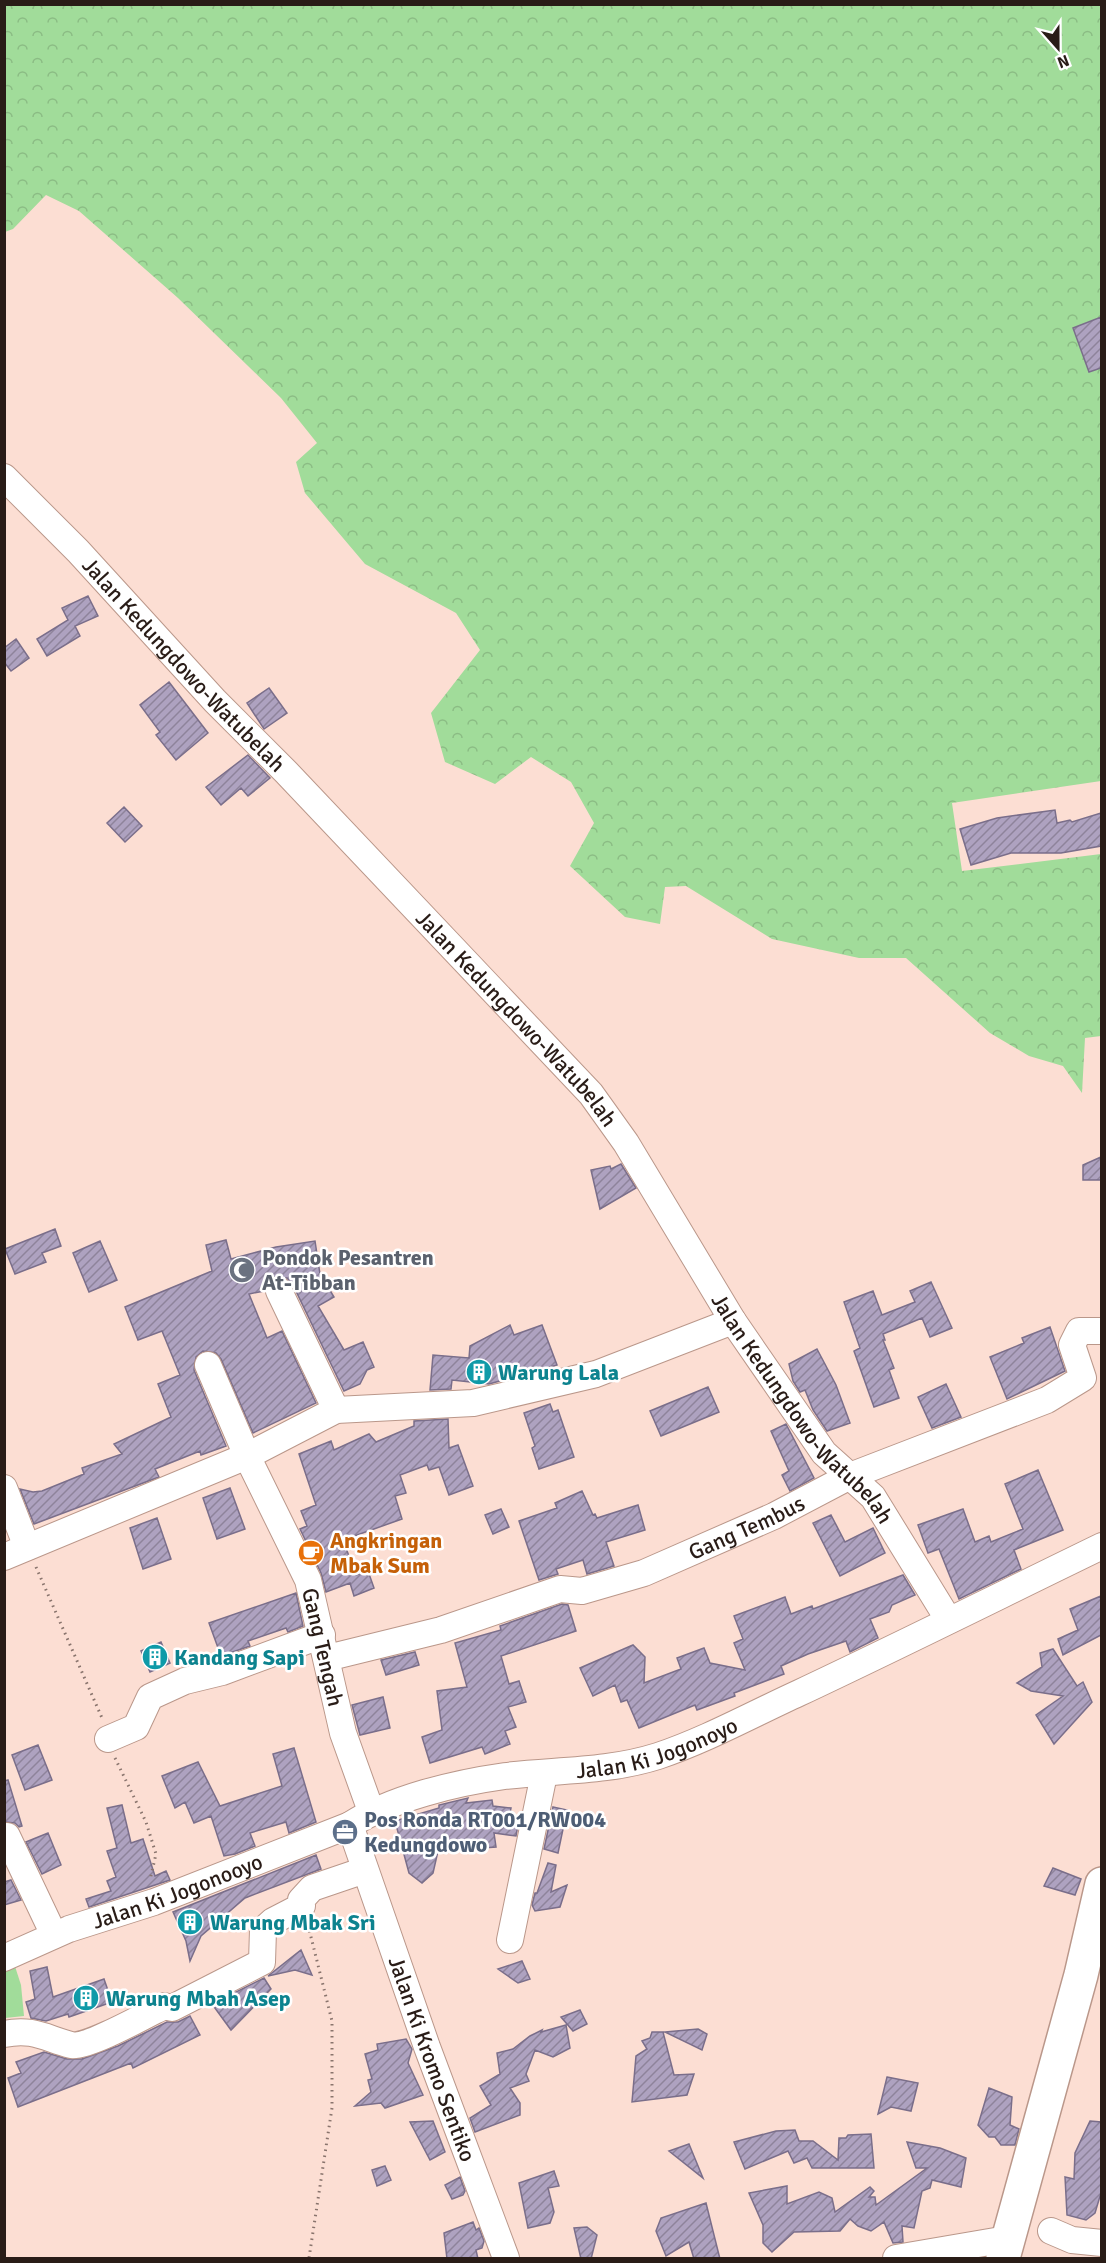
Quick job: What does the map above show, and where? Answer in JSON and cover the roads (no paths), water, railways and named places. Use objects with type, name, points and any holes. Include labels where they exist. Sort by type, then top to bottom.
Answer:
[{"type":"main road","points":[[1005,2249],[1081,1976],[1101,1884]]},
{"type":"street","name":"Jalan Kedungdowo-Watubelah","points":[[4,477],[78,551],[215,701],[303,789],[591,1094],[626,1143],[733,1321],[824,1453],[873,1497],[948,1619]]},
{"type":"street","points":[[279,1291],[336,1410]]},
{"type":"street","points":[[4,1488],[16,1552],[247,1456],[336,1410],[473,1403],[596,1374],[733,1321]]},
{"type":"street","name":"Gang Tembus","points":[[108,1739],[136,1727],[150,1697],[185,1681],[325,1646],[441,1630],[560,1589],[582,1591],[644,1573],[774,1516],[850,1476],[1047,1400],[1083,1377],[1072,1345],[1079,1331],[1101,1331]]},
{"type":"street","name":"Gang Tengah","points":[[208,1365],[247,1456],[308,1580],[325,1646],[361,1818]]},
{"type":"street","name":"Jalan Ki Jogonoyo","points":[[361,1818],[451,1786],[506,1776],[615,1766],[658,1756],[869,1661],[948,1619],[1101,1546]]},
{"type":"street","points":[[510,1940],[544,1774]]},
{"type":"street","name":"Jalan Ki Kromo Sentiko","points":[[361,1818],[365,1870],[506,2259]]},
{"type":"street","name":"Jalan Ki Jogonooyo","points":[[4,1958],[54,1935],[154,1902],[361,1818]]},
{"type":"street","points":[[7,1836],[54,1935]]},
{"type":"street","points":[[4,2034],[24,2030],[73,2046],[112,2033],[164,2006],[172,2008],[262,1962],[263,1930],[273,1921],[302,1906],[301,1900],[312,1888],[365,1870]]},
{"type":"street","points":[[1052,2231],[1072,2240],[1101,2243]]},
{"type":"street","points":[[896,2259],[1005,2249]]},
{"type":"place","name":"Pondok Pesantren At-Tibban","points":[[242,1270]]},
{"type":"place","name":"Warung Lala","points":[[479,1372]]},
{"type":"place","name":"Angkringan Mbak Sum","points":[[311,1553]]},
{"type":"place","name":"Kandang Sapi","points":[[155,1657]]},
{"type":"place","name":"Pos Ronda RT001/RW004 Kedungdowo","points":[[345,1832]]},
{"type":"place","name":"Warung Mbak Sri","points":[[190,1922]]},
{"type":"place","name":"Warung Mbah Asep","points":[[86,1998]]}]
